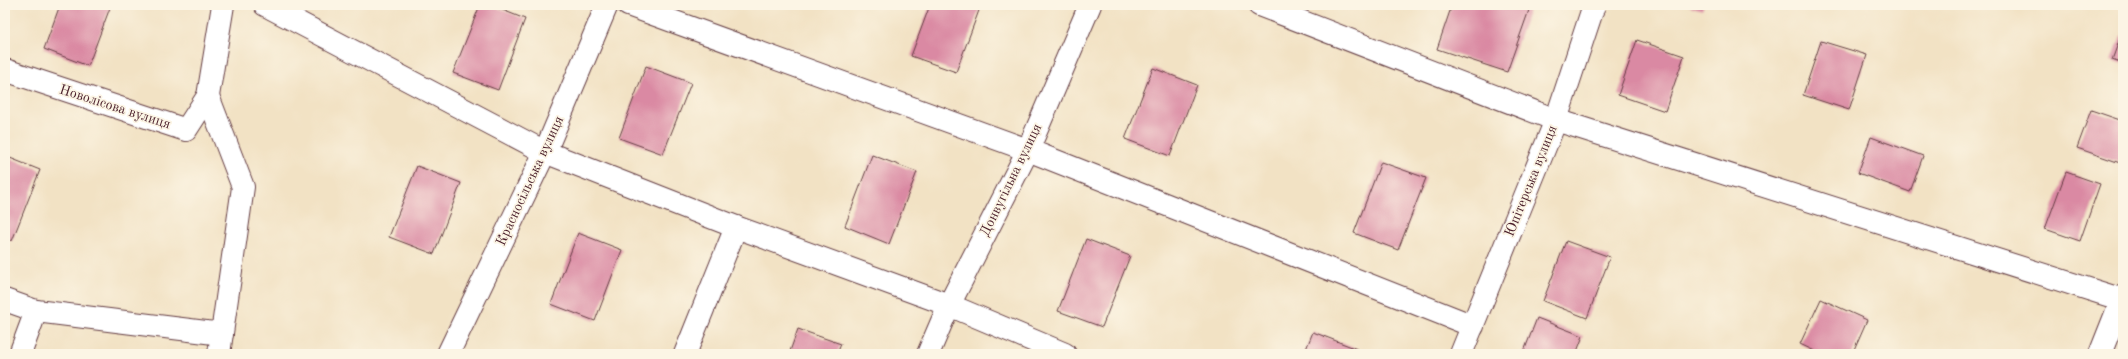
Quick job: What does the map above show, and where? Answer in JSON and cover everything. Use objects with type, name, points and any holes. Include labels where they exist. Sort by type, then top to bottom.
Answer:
[{"type":"street","points":[[5,300],[36,311],[221,344],[243,187],[208,96],[223,5]]},
{"type":"street","points":[[265,5],[545,152],[736,227],[949,305],[1065,354]]},
{"type":"street","name":"Красносільська вулиця","points":[[448,354],[545,152],[607,5]]},
{"type":"street","points":[[628,5],[1028,150],[1473,326]]},
{"type":"street","name":"Донвугільна вулиця","points":[[928,354],[949,305],[1028,150],[1090,5]]},
{"type":"street","points":[[1259,5],[1556,120],[2123,298],[2100,354]]},
{"type":"street","name":"Юпітерська вулиця","points":[[1461,354],[1556,120],[1594,5]]},
{"type":"street","name":"Новолісова вулиця","points":[[5,70],[186,130],[208,96]]},
{"type":"street","points":[[685,354],[736,227]]},
{"type":"street","points":[[20,354],[36,311]]},
{"type":"building","points":[[60,5],[111,5],[88,66],[44,49]]},
{"type":"building","points":[[480,5],[490,5],[525,19],[498,90],[453,73]]},
{"type":"building","points":[[930,5],[981,5],[956,72],[911,56]]},
{"type":"building","points":[[1452,5],[1515,5],[1529,10],[1507,72],[1437,49]]},
{"type":"building","points":[[1687,5],[1704,5],[1702,10]]},
{"type":"building","points":[[2123,30],[2123,64],[2112,60]]},
{"type":"building","points":[[1637,40],[1684,56],[1665,111],[1618,95]]},
{"type":"building","points":[[1821,41],[1867,55],[1849,110],[1803,95]]},
{"type":"building","points":[[646,66],[691,83],[663,154],[619,138]]},
{"type":"building","points":[[1153,68],[1197,85],[1170,156],[1125,139]]},
{"type":"building","points":[[2091,110],[2123,121],[2123,164],[2077,148]]},
{"type":"building","points":[[1871,137],[1923,156],[1910,192],[1858,173]]},
{"type":"building","points":[[872,155],[917,172],[889,244],[845,226]]},
{"type":"building","points":[[5,156],[40,170],[12,241],[5,238]]},
{"type":"building","points":[[1381,162],[1426,178],[1398,250],[1354,233]]},
{"type":"building","points":[[417,166],[461,183],[434,254],[389,237]]},
{"type":"building","points":[[2066,172],[2100,184],[2080,241],[2045,229]]},
{"type":"building","points":[[578,233],[622,250],[595,321],[551,304]]},
{"type":"building","points":[[1086,239],[1130,256],[1102,327],[1058,311]]},
{"type":"building","points":[[1566,241],[1610,257],[1587,318],[1543,301]]},
{"type":"building","points":[[1821,299],[1867,320],[1852,354],[1821,354],[1800,344]]},
{"type":"building","points":[[1537,318],[1583,336],[1576,354],[1523,354]]},
{"type":"building","points":[[798,329],[841,344],[837,354],[789,354]]},
{"type":"building","points":[[1313,332],[1357,349],[1355,354],[1304,354]]}]
